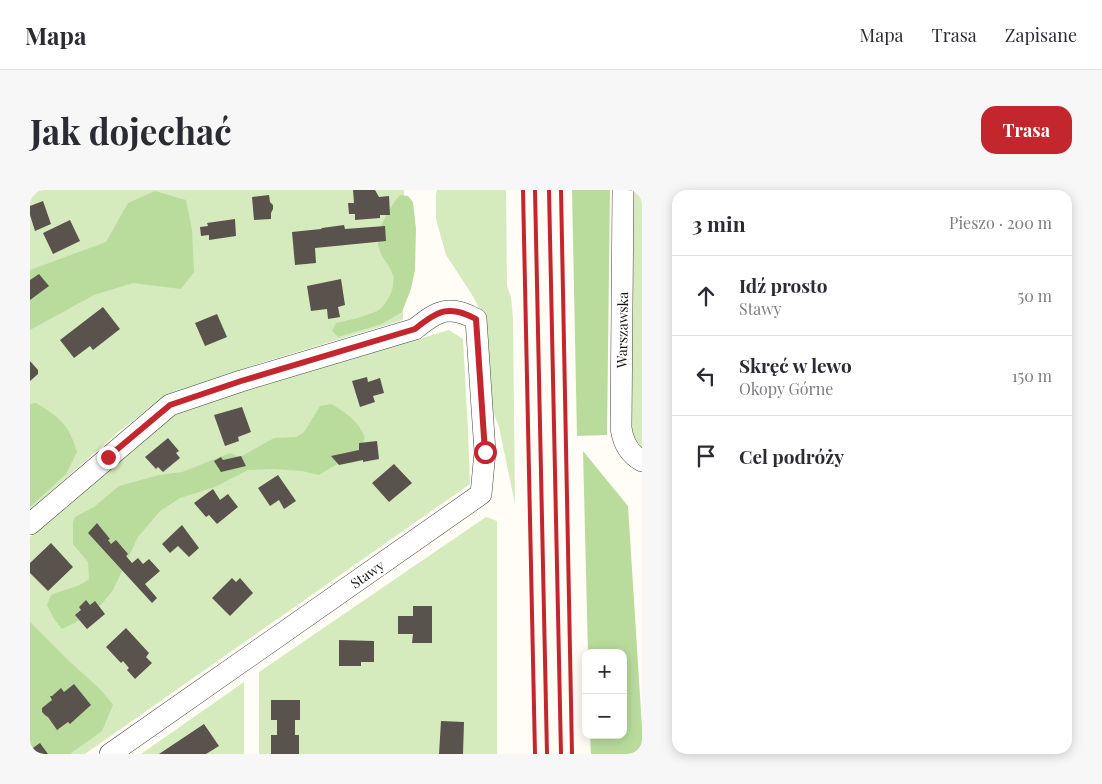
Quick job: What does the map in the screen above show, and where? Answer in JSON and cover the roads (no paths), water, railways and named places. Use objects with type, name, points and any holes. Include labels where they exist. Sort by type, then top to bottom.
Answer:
[{"type":"street","name":"Warszawska","points":[[623,190],[621,428],[624,442],[628,449],[642,461]]},
{"type":"street","name":"Stawy","points":[[30,524],[170,405],[241,381],[415,329],[431,316],[445,311],[462,311],[476,319],[485,452],[481,494],[110,754]]},
{"type":"railway","points":[[523,190],[535,754]]},
{"type":"railway","points":[[535,190],[547,754]]},
{"type":"railway","points":[[549,190],[561,754]]},
{"type":"railway","points":[[561,190],[572,754]]}]
